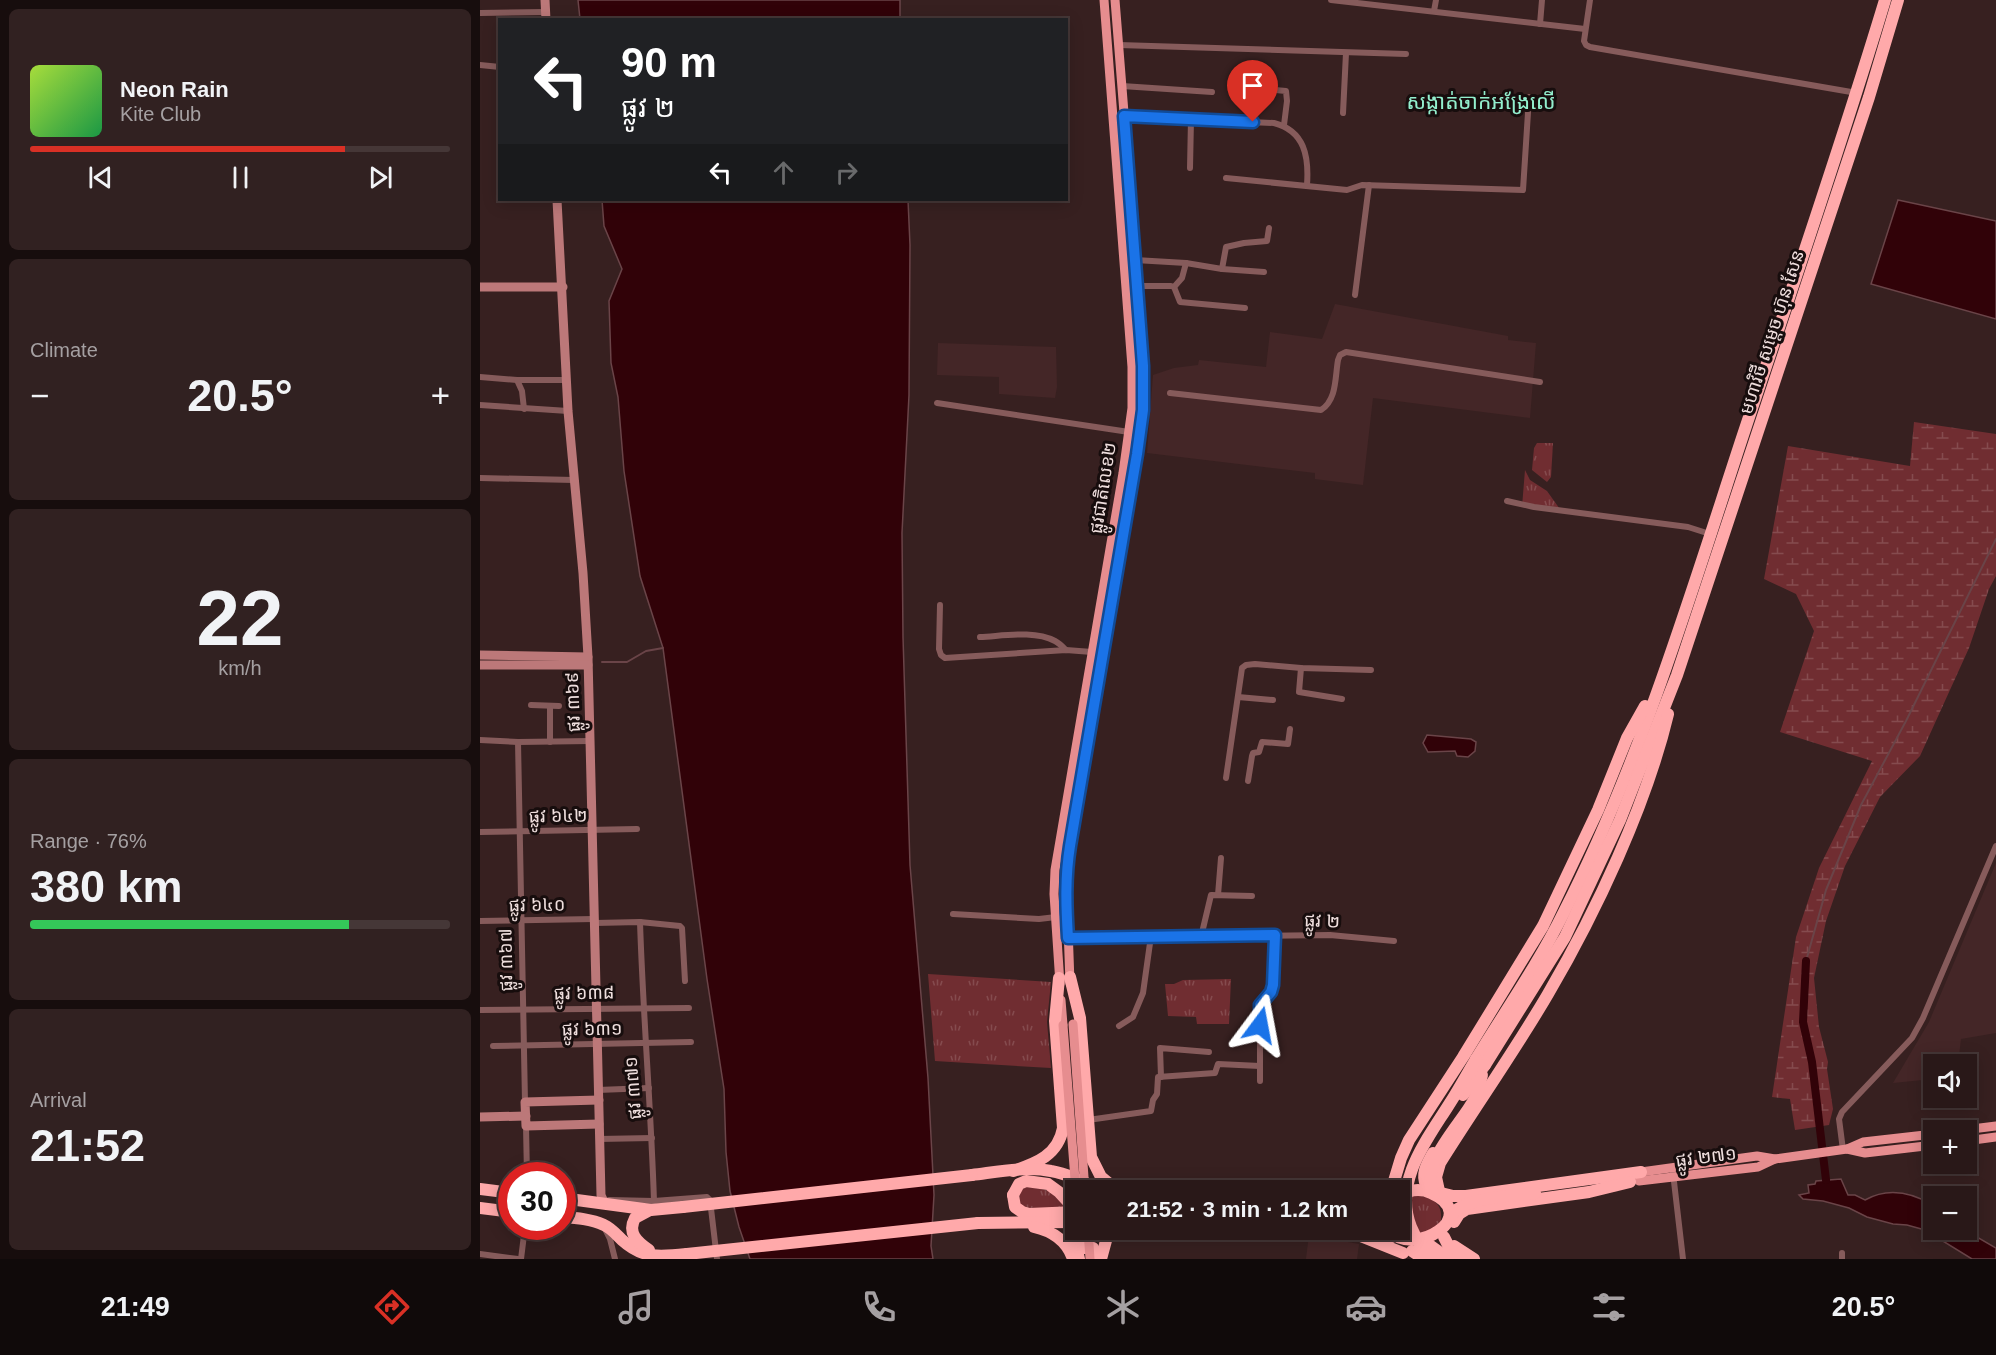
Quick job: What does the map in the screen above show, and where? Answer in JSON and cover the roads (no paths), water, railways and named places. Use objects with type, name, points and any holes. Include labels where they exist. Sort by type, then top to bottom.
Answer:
[{"type":"highway","name":"មហាវិថី សម្តេច ហ៊ុន សែន","points":[[1671,673],[1863,95],[1885,0]]},
{"type":"highway","name":"មហាវិថី សម្តេច ហ៊ុន សែន","points":[[1671,673],[1710,534],[1898,0]]},
{"type":"highway","points":[[1554,956],[1582,875],[1632,772],[1671,673]]},
{"type":"highway","points":[[1449,1259],[1431,1246],[1421,1231],[1414,1205],[1416,1180],[1429,1149],[1481,1066],[1604,885],[1632,772],[1627,738],[1671,673]]},
{"type":"highway","points":[[1436,1259],[1420,1245],[1410,1225],[1406,1206],[1409,1179],[1419,1153],[1481,1066],[1533,944],[1553,907],[1598,810],[1632,772]]},
{"type":"highway","points":[[1065,978],[1080,1018],[1091,1157],[1105,1180]]},
{"type":"highway","points":[[1013,1171],[1042,1160],[1058,1146],[1062,1137],[1055,1021],[1065,978]]},
{"type":"highway","points":[[1474,1259],[1455,1247],[1445,1206],[1430,1183],[1431,1169],[1476,1097],[1481,1066]]},
{"type":"highway","points":[[1394,1180],[1409,1140],[1481,1066]]},
{"type":"highway","points":[[1401,1180],[1416,1142],[1453,1084],[1481,1066]]},
{"type":"highway","points":[[576,1200],[605,1204],[683,1207],[1013,1171],[1050,1171],[1078,1180]]},
{"type":"highway","points":[[1410,1186],[1453,1196],[1466,1196],[1640,1177]]},
{"type":"highway","points":[[1408,1254],[1429,1250],[1450,1228],[1459,1214],[1467,1209],[1589,1192],[1640,1177]]},
{"type":"highway","points":[[1065,1199],[1048,1184],[1026,1181],[1018,1185],[1013,1195],[1015,1207],[1025,1214],[1065,1212]]},
{"type":"highway","points":[[1462,1259],[1452,1251],[1450,1228],[1454,1211],[1465,1204],[1588,1185],[1615,1185]]},
{"type":"highway","points":[[480,1189],[498,1191]]},
{"type":"highway","points":[[1410,1191],[1435,1191]]},
{"type":"highway","points":[[652,1205],[635,1218],[631,1227],[632,1234],[647,1249],[662,1258]]},
{"type":"highway","points":[[480,1209],[498,1211]]},
{"type":"highway","points":[[576,1218],[603,1224],[642,1254],[662,1258],[978,1223],[1065,1222]]},
{"type":"highway","points":[[1016,1223],[1053,1234],[1066,1246],[1073,1259],[1080,1248],[1084,1247],[1093,1248],[1100,1259]]},
{"type":"highway","points":[[1075,1240],[1080,1259]]},
{"type":"highway","points":[[1100,1259],[1106,1240]]},
{"type":"highway","points":[[1371,1240],[1424,1259]]},
{"type":"highway","points":[[1396,1240],[1408,1254]]},
{"type":"main road","name":"ផ្លូវជាតិលេខ២","points":[[1065,978],[1056,917],[1055,870],[1123,473],[1129,432],[1132,367],[1104,0]]},
{"type":"main road","name":"ផ្លូវជាតិលេខ២","points":[[1065,978],[1068,938],[1066,871],[1134,475],[1143,390],[1143,351],[1115,0]]},
{"type":"main road","points":[[1123,473],[1134,475]]},
{"type":"main road","points":[[1103,591],[1113,593]]},
{"type":"main road","points":[[1065,978],[1075,1180]]},
{"type":"main road","points":[[1068,1025],[1084,1180]]},
{"type":"main road","points":[[1977,1128],[1996,1126]]},
{"type":"main road","name":"ផ្លូវ ២៧១","points":[[1640,1177],[1673,1173],[1757,1156],[1775,1159],[1843,1150],[1863,1142],[1923,1135]]},
{"type":"main road","points":[[1977,1140],[1996,1137]]},
{"type":"main road","name":"ផ្លូវ ២៧១","points":[[1843,1150],[1864,1153],[1923,1146]]},
{"type":"main road","points":[[1079,1240],[1080,1259]]},
{"type":"main road","points":[[1089,1240],[1090,1259]]},
{"type":"street","points":[[480,13],[546,16],[545,0]]},
{"type":"street","points":[[1331,0],[1585,29]]},
{"type":"street","points":[[1434,11],[1436,0]]},
{"type":"street","points":[[1540,24],[1542,0]]},
{"type":"street","points":[[1590,0],[1584,41],[1590,47],[1863,95]]},
{"type":"street","points":[[1119,45],[1406,54]]},
{"type":"street","points":[[1343,112],[1346,53]]},
{"type":"street","points":[[480,65],[498,67]]},
{"type":"street","points":[[1122,86],[1212,92]]},
{"type":"street","points":[[1243,87],[1286,91],[1284,125]]},
{"type":"street","points":[[1226,178],[1347,190],[1369,185],[1523,190],[1528,97]]},
{"type":"street","points":[[1113,116],[1284,125],[1300,141],[1307,154],[1307,185]]},
{"type":"street","points":[[1190,168],[1191,119]]},
{"type":"street","points":[[1355,295],[1369,185]]},
{"type":"street","name":"ផ្លូវ ៣៦៩","points":[[557,201],[568,411],[583,573],[588,661],[601,1195],[605,1204]]},
{"type":"street","points":[[1222,269],[1226,247],[1267,241],[1269,228]]},
{"type":"street","points":[[1136,260],[1264,272]]},
{"type":"street","points":[[1174,287],[1182,278],[1186,263]]},
{"type":"street","points":[[1126,286],[1174,287]]},
{"type":"street","points":[[480,287],[562,287]]},
{"type":"street","points":[[1174,287],[1180,302],[1245,308]]},
{"type":"street","points":[[1170,393],[1321,410],[1329,405],[1332,399],[1338,360],[1340,355],[1346,352],[1540,382]]},
{"type":"street","points":[[480,377],[566,380]]},
{"type":"street","points":[[517,380],[522,391],[524,409]]},
{"type":"street","points":[[937,403],[1129,432]]},
{"type":"street","points":[[480,405],[568,411]]},
{"type":"street","points":[[480,478],[574,480]]},
{"type":"street","points":[[1507,501],[1534,507],[1689,527],[1710,534]]},
{"type":"street","points":[[940,605],[939,649],[940,655],[945,658],[1066,650],[1092,652]]},
{"type":"street","points":[[980,637],[1041,637],[1056,641],[1066,650]]},
{"type":"street","points":[[480,655],[588,661]]},
{"type":"street","points":[[480,665],[588,661]]},
{"type":"street","points":[[1226,778],[1242,668],[1246,665],[1371,670]]},
{"type":"street","points":[[1301,668],[1299,692],[1342,699]]},
{"type":"street","points":[[1238,697],[1273,700]]},
{"type":"street","points":[[531,705],[559,706]]},
{"type":"street","points":[[550,706],[550,742]]},
{"type":"street","points":[[1248,781],[1253,753],[1259,752],[1262,742],[1288,744],[1290,729]]},
{"type":"street","points":[[480,740],[590,741]]},
{"type":"street","name":"ផ្លូវ ៣៦៧","points":[[518,742],[527,1162]]},
{"type":"street","name":"ផ្លូវ ៦៤២","points":[[480,832],[637,829]]},
{"type":"street","points":[[1843,1150],[1839,1119],[1842,1112],[1912,1038],[1918,1028],[1996,846]]},
{"type":"street","points":[[1218,895],[1221,858]]},
{"type":"street","points":[[1201,937],[1210,896],[1252,896]]},
{"type":"street","points":[[953,914],[1039,919],[1056,917]]},
{"type":"street","name":"ផ្លូវ ៦៤០","points":[[480,921],[595,921],[678,925],[682,928],[685,981]]},
{"type":"street","name":"ផ្លូវ ៣៧១","points":[[640,922],[652,1138],[652,1205]]},
{"type":"street","points":[[1260,1081],[1260,1005],[1271,992],[1273,985],[1275,935]]},
{"type":"street","name":"ផ្លូវ ២","points":[[1068,938],[1330,935],[1394,941]]},
{"type":"street","points":[[1119,1026],[1134,1017],[1143,993],[1151,936]]},
{"type":"street","name":"ផ្លូវ ៦៣៨","points":[[480,1010],[689,1008]]},
{"type":"street","name":"ផ្លូវ ៦៣១","points":[[493,1046],[691,1042]]},
{"type":"street","points":[[1161,1077],[1160,1048],[1209,1052]]},
{"type":"street","points":[[1087,1120],[1150,1111],[1157,1094],[1158,1077],[1215,1073],[1218,1064],[1260,1066]]},
{"type":"street","points":[[598,1090],[649,1088]]},
{"type":"street","points":[[525,1102],[599,1100]]},
{"type":"street","points":[[480,1117],[599,1124]]},
{"type":"street","points":[[600,1139],[652,1138]]},
{"type":"street","points":[[1673,1173],[1683,1259]]},
{"type":"street","points":[[652,1205],[707,1197],[710,1200],[717,1259]]},
{"type":"street","points":[[603,1224],[615,1259]]},
{"type":"street","points":[[480,1254],[520,1259],[523,1240]]},
{"type":"waterway","points":[[1806,961],[1826,890],[1861,805],[1906,721],[1996,539]]},
{"type":"waterway","points":[[602,662],[627,662],[646,651],[663,648]]},
{"type":"waterway","points":[[1806,961],[1803,1022],[1812,1062],[1826,1180]]},
{"type":"district","name":"សង្កាត់ចាក់អង្រែលើ","points":[[1481,101]]}]
